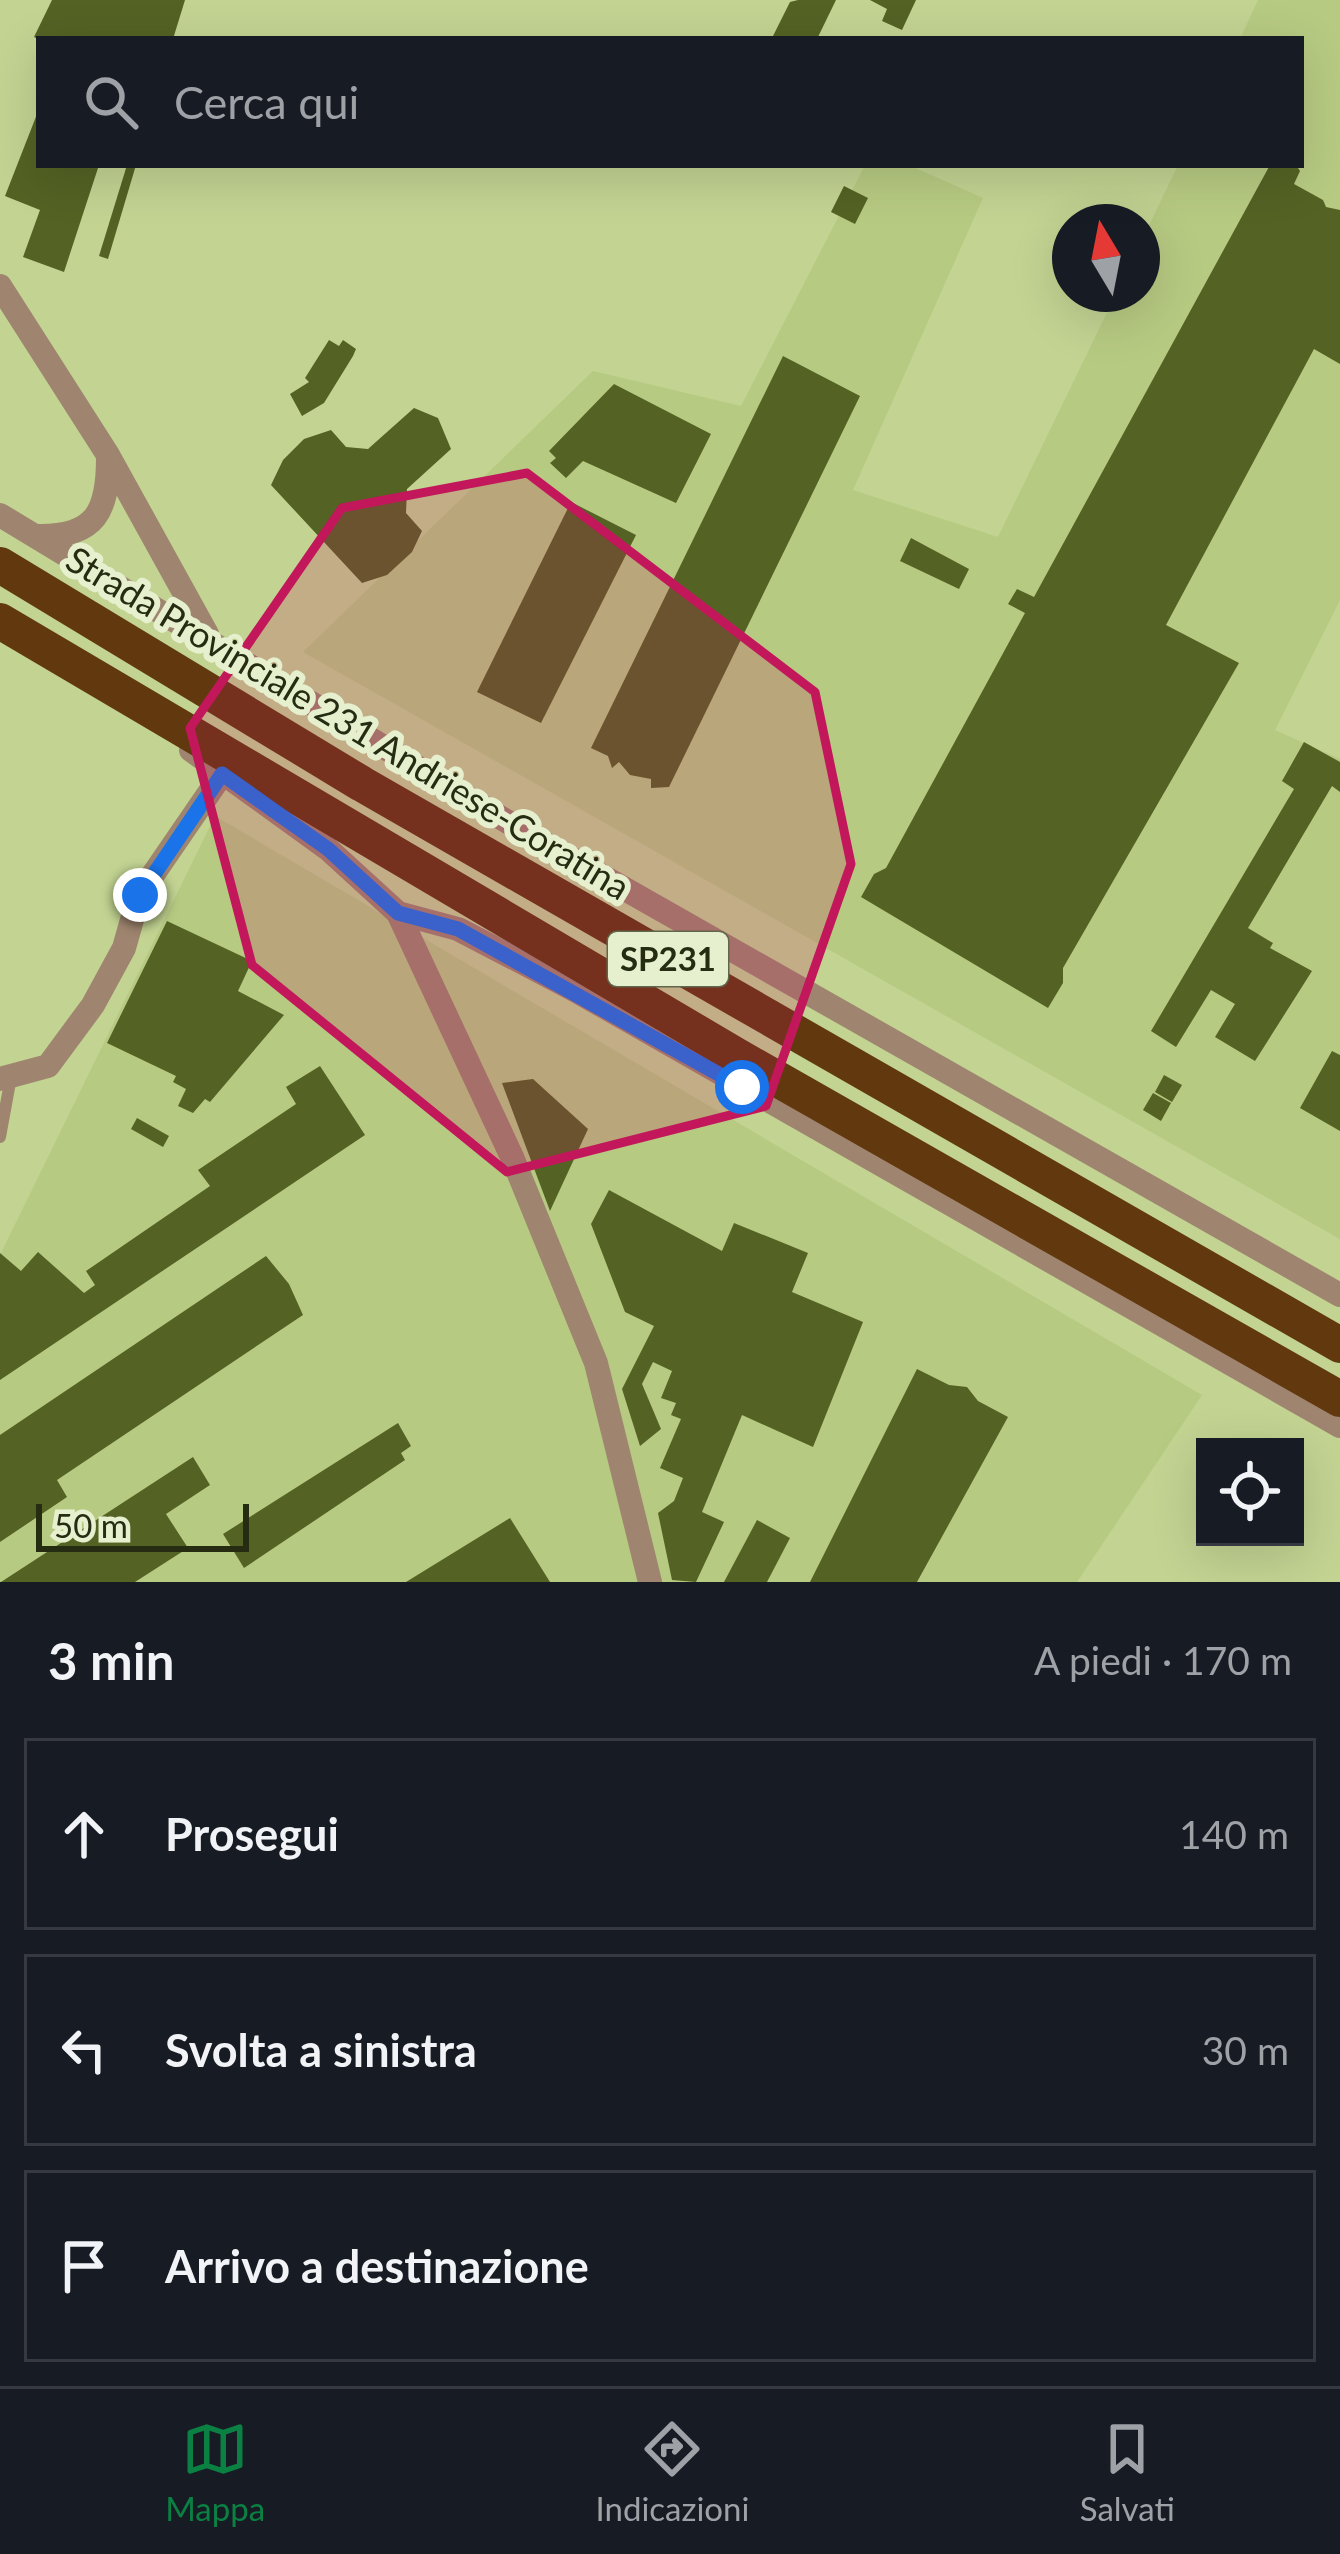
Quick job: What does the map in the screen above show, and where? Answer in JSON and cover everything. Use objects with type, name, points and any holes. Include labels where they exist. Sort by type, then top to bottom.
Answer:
[{"type":"highway","name":"Strada Provinciale 231 Andriese-Coratina","points":[[0,566],[362,784],[1340,1345]]},
{"type":"highway","name":"SP231","points":[[0,621],[717,1045],[1340,1399]]},
{"type":"street","points":[[0,286],[108,455],[208,636]]},
{"type":"street","points":[[32,536],[70,537],[91,521],[108,498],[108,455]]},
{"type":"street","name":"SP231","points":[[0,515],[208,636],[521,830],[1340,1295]]},
{"type":"street","points":[[55,654],[328,849],[398,913],[512,1157],[596,1363],[650,1582]]},
{"type":"street","points":[[6,1077],[48,1066],[94,1005],[124,948],[140,895],[222,774]]},
{"type":"street","points":[[398,913],[458,929],[573,989],[1340,1426]]},
{"type":"lane","points":[[0,1137],[6,1077]]},
{"type":"highlighted area","points":[[527,473],[815,692],[851,864],[766,1106],[507,1172],[252,965],[190,728],[342,508]]},
{"type":"shaded area","points":[[1258,0],[1340,0],[1340,600],[1275,730],[1340,759],[1340,1239],[303,652],[593,371],[741,406],[863,168],[916,168],[983,198],[853,490],[998,537],[1107,312],[1160,312],[1159,204],[1177,168],[1304,168],[1304,36],[1241,36]]},
{"type":"shaded area","points":[[215,816],[1202,1395],[1077,1582],[0,1582],[0,1255]]},
{"type":"building","points":[[52,0],[185,0],[174,36],[34,37]]},
{"type":"building","points":[[836,0],[818,36],[773,36],[790,2]]},
{"type":"building","points":[[870,0],[916,0],[902,30],[882,21],[887,9]]},
{"type":"building","points":[[36,117],[36,168],[98,168],[64,272],[23,257],[40,210],[5,196]]},
{"type":"building","points":[[126,168],[135,168],[108,259],[99,256]]},
{"type":"building","points":[[1268,168],[1298,168],[1294,184],[1323,200],[1326,207],[1340,210],[1340,364],[1314,349],[1166,625],[1239,663],[1063,968],[1063,983],[1048,1008],[861,897],[874,874],[886,868],[1025,613],[1008,604],[1017,589],[1034,597]]},
{"type":"building","points":[[844,186],[868,198],[855,224],[831,212]]},
{"type":"building","points":[[329,340],[339,346],[343,340],[356,349],[324,403],[302,416],[290,394],[309,382],[305,378]]},
{"type":"building","points":[[783,356],[860,396],[669,787],[651,788],[651,779],[630,775],[619,762],[612,768],[608,756],[591,748]]},
{"type":"building","points":[[614,384],[711,434],[676,503],[583,461],[566,478],[550,463],[556,458],[549,451]]},
{"type":"building","points":[[414,408],[438,418],[451,449],[407,489],[406,513],[422,531],[412,552],[387,575],[362,583],[271,485],[283,460],[304,439],[331,430],[346,447],[368,449]]},
{"type":"building","points":[[571,502],[636,535],[541,723],[477,692]]},
{"type":"building","points":[[911,538],[969,569],[959,589],[900,561]]},
{"type":"building","points":[[1304,742],[1340,762],[1340,792],[1332,786],[1248,928],[1273,943],[1270,948],[1312,971],[1255,1061],[1215,1037],[1235,1004],[1211,990],[1176,1047],[1151,1031],[1294,789],[1282,781]]},
{"type":"building","points":[[167,921],[252,961],[238,991],[284,1015],[210,1102],[205,1099],[193,1113],[178,1106],[186,1089],[173,1082],[176,1076],[107,1043]]},
{"type":"building","points":[[1332,1051],[1340,1055],[1340,1131],[1300,1108]]},
{"type":"building","points":[[320,1066],[365,1135],[0,1380],[0,1253],[21,1271],[38,1252],[84,1293],[95,1285],[86,1271],[210,1186],[198,1170],[296,1104],[286,1087]]},
{"type":"building","points":[[1164,1075],[1182,1085],[1172,1102],[1155,1092]]},
{"type":"building","points":[[533,1079],[588,1129],[550,1211],[502,1083]]},
{"type":"building","points":[[1153,1093],[1171,1103],[1161,1121],[1143,1110]]},
{"type":"building","points":[[137,1118],[169,1136],[163,1147],[131,1129]]},
{"type":"building","points":[[609,1190],[722,1251],[734,1223],[808,1253],[792,1292],[863,1322],[813,1447],[742,1415],[702,1512],[724,1522],[696,1582],[672,1580],[658,1513],[674,1501],[683,1478],[660,1468],[681,1419],[671,1415],[676,1403],[661,1398],[672,1371],[653,1362],[642,1384],[661,1429],[640,1446],[622,1389],[654,1326],[625,1312],[591,1224]]},
{"type":"building","points":[[266,1256],[289,1284],[303,1315],[57,1480],[67,1497],[0,1542],[0,1435]]},
{"type":"building","points":[[917,1369],[949,1385],[967,1387],[978,1401],[1008,1417],[917,1582],[810,1582]]},
{"type":"building","points":[[398,1423],[411,1446],[401,1453],[405,1460],[244,1568],[223,1534]]},
{"type":"building","points":[[193,1457],[210,1485],[166,1514],[188,1548],[135,1582],[1,1582]]},
{"type":"building","points":[[510,1518],[550,1582],[406,1582]]},
{"type":"building","points":[[757,1520],[790,1538],[767,1582],[724,1582]]},
{"type":"route","points":[[140,895],[222,774],[328,849],[398,913],[458,929],[742,1087]]}]
